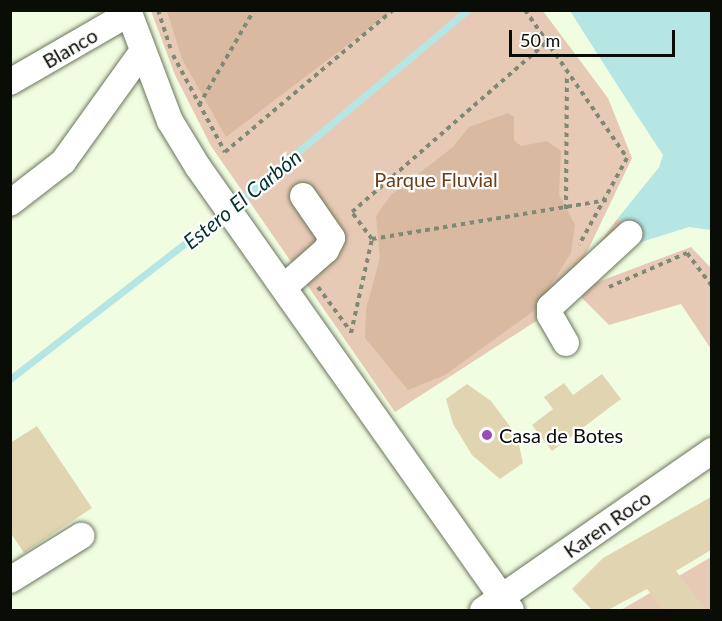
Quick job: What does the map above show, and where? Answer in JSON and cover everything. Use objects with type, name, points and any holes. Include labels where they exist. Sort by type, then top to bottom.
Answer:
[{"type":"street","points":[[128,12],[170,120],[198,167],[284,286],[499,606]]},
{"type":"street","name":"Blanco","points":[[10,82],[128,12]]},
{"type":"street","points":[[10,202],[74,150],[142,52]]},
{"type":"street","points":[[284,286],[326,250],[332,238],[303,196]]},
{"type":"street","points":[[566,343],[550,315],[550,307],[629,234]]},
{"type":"street","name":"Karen Roco","points":[[499,606],[711,452]]},
{"type":"street","points":[[10,580],[81,536]]},
{"type":"path","points":[[158,10],[172,54],[225,152],[390,11]]},
{"type":"path","points":[[199,106],[254,10]]},
{"type":"path","points":[[525,10],[627,158],[607,200],[576,250]]},
{"type":"path","points":[[304,268],[351,333],[372,239],[352,212],[546,43]]},
{"type":"path","points":[[566,209],[567,73]]},
{"type":"path","points":[[372,239],[566,209],[607,200]]},
{"type":"path","points":[[574,283],[587,296],[687,253],[711,286]]},
{"type":"green space","points":[[167,10],[392,11],[226,137],[182,59]]},
{"type":"green space","name":"Parque Fluvial","points":[[151,11],[543,11],[608,98],[632,158],[577,273],[618,218],[638,243],[587,286],[691,247],[711,268],[711,349],[681,304],[609,325],[578,294],[395,412],[211,146],[175,75]]},
{"type":"green space","points":[[508,113],[514,117],[514,140],[521,146],[547,141],[561,151],[559,194],[575,225],[571,253],[535,310],[445,375],[408,390],[365,338],[366,309],[380,258],[376,216],[391,195],[453,147],[469,127]]},
{"type":"green space","points":[[711,557],[711,610],[621,610]]},
{"type":"water","points":[[570,11],[711,11],[711,230],[689,227],[638,243],[618,218],[659,167],[662,155]]},
{"type":"pier","points":[[567,10],[663,155],[659,167],[616,220],[657,166],[659,155]]},
{"type":"building","points":[[602,374],[621,399],[552,451],[532,425],[553,409],[544,397],[564,383],[573,395]]},
{"type":"building","name":"Casa de Botes","points":[[467,384],[491,401],[517,436],[523,463],[500,479],[472,455],[453,424],[446,399]]},
{"type":"building","points":[[37,426],[92,508],[24,553],[10,532],[10,443]]},
{"type":"building","points":[[711,497],[711,550],[676,571],[706,610],[663,610],[647,589],[608,610],[592,610],[572,589],[603,558]]},
{"type":"waterway","name":"Estero El Carbón","points":[[233,206],[467,10]]},
{"type":"waterway","name":"Estero El Carbón","points":[[10,379],[224,213]]},
{"type":"place","name":"Casa de Botes","points":[[487,435]]}]
